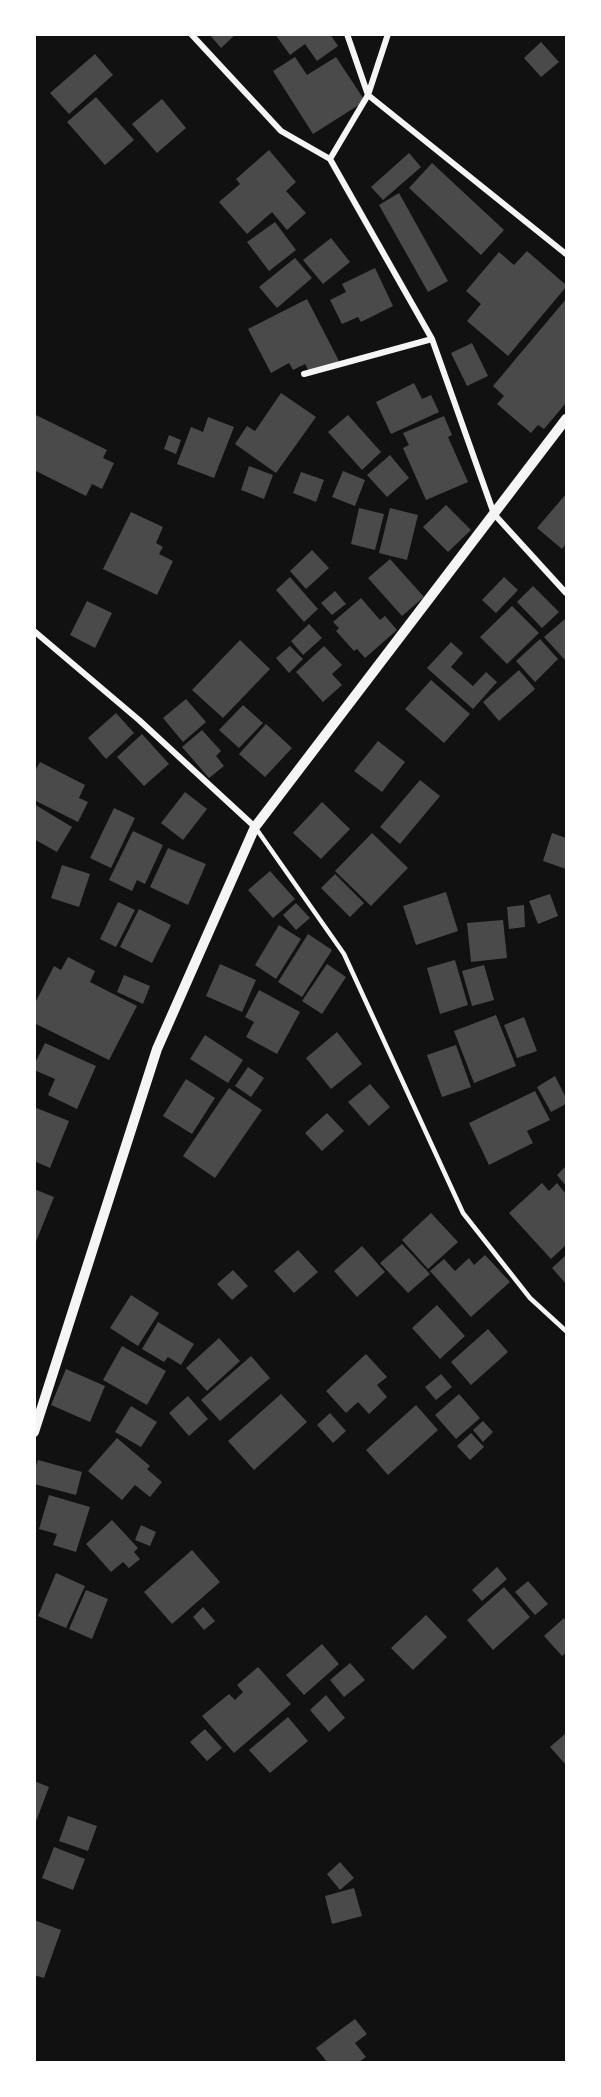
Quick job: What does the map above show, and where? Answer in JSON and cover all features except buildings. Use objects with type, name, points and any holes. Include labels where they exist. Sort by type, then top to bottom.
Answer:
[{"type":"street","points":[[191,34],[281,131],[330,159],[432,339],[494,514],[567,593]]},
{"type":"street","points":[[347,34],[368,95],[567,254]]},
{"type":"street","points":[[330,159],[368,95],[388,34]]},
{"type":"street","points":[[304,374],[432,339]]},
{"type":"street","points":[[34,1432],[157,1049],[255,827],[567,419]]},
{"type":"street","points":[[34,631],[139,720],[255,827]]},
{"type":"lane","points":[[255,827],[344,954],[463,1213],[530,1298],[567,1331]]}]
